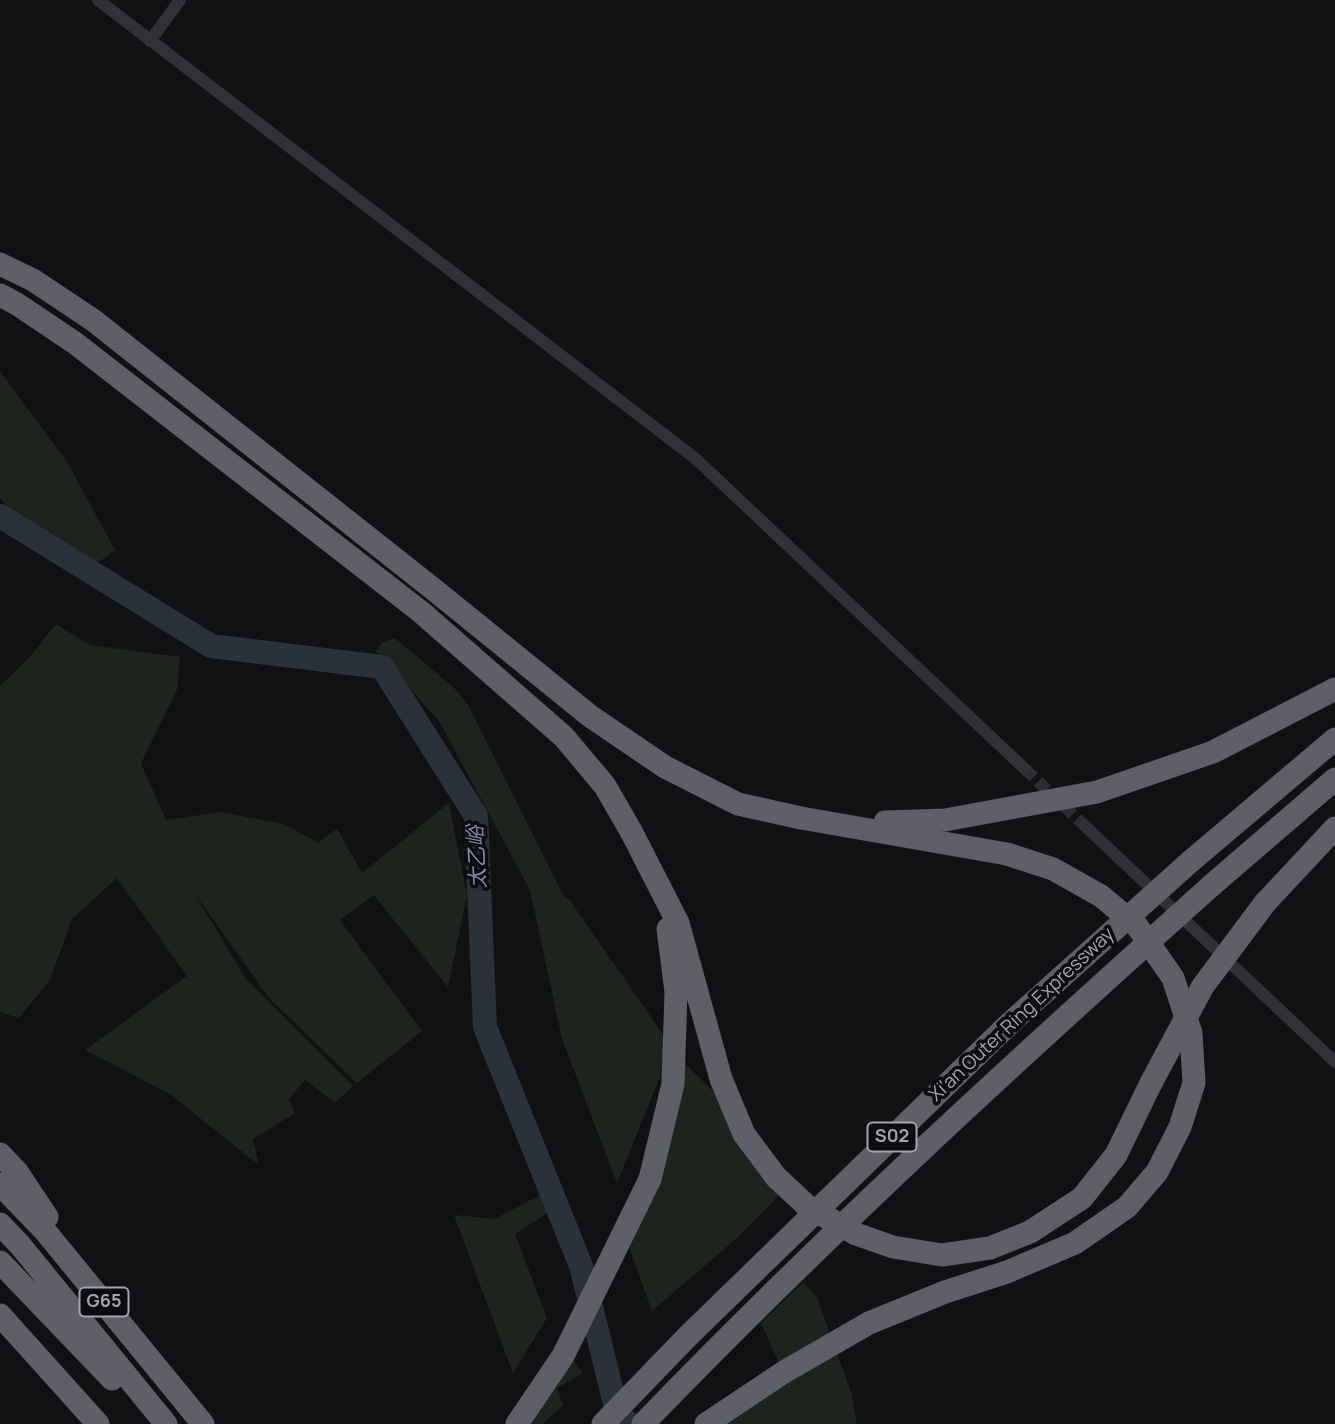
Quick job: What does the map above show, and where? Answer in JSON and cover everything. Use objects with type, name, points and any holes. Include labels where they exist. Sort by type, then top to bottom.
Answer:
[{"type":"highway","points":[[0,264],[33,280],[93,320],[590,716],[665,767],[738,804],[801,818],[1007,854],[1053,869],[1101,896],[1137,926],[1173,978],[1191,1033],[1194,1083],[1180,1127],[1157,1172],[1127,1207],[1075,1242],[1007,1272],[945,1292],[869,1323],[784,1372],[706,1424]]},
{"type":"highway","points":[[0,295],[75,343],[421,612],[564,737],[605,786],[678,923],[721,1079],[744,1134],[776,1177],[807,1206],[856,1234],[893,1247],[942,1255],[989,1248],[1030,1232],[1082,1198],[1116,1155],[1203,986],[1265,903],[1335,828]]},
{"type":"highway","points":[[801,818],[893,822],[945,820],[1097,792],[1213,752],[1335,689]]},
{"type":"highway","name":"Xi'an Outer Ring Expressway","points":[[603,1424],[688,1335],[1009,1024],[1191,861],[1335,739]]},
{"type":"highway","name":"Xi'an Outer Ring Expressway","points":[[643,1424],[713,1351],[1029,1049],[1335,779]]},
{"type":"highway","points":[[517,1424],[563,1356],[650,1178],[673,1084],[676,992],[668,930],[632,833]]},
{"type":"highway","points":[[0,1154],[17,1172],[103,1301]]},
{"type":"highway","name":"G65","points":[[0,1184],[45,1231],[203,1424]]},
{"type":"highway","name":"G65","points":[[0,1224],[166,1424]]},
{"type":"highway","points":[[0,1262],[155,1424]]},
{"type":"highway","points":[[0,1317],[98,1424]]},
{"type":"street","points":[[98,0],[696,459],[1025,769]]},
{"type":"street","points":[[150,41],[180,0]]},
{"type":"street","points":[[1085,826],[1335,1062]]},
{"type":"shaded area","points":[[0,371],[67,462],[115,550],[79,577],[48,559],[0,498]]},
{"type":"shaded area","points":[[56,624],[90,645],[180,657],[177,690],[141,763],[166,820],[220,812],[284,824],[318,843],[337,829],[362,873],[449,803],[467,895],[448,987],[374,895],[340,920],[422,1031],[357,1083],[269,998],[193,891],[246,979],[353,1086],[335,1103],[305,1080],[289,1099],[295,1113],[253,1139],[259,1165],[170,1094],[85,1050],[187,976],[117,878],[72,919],[50,980],[19,1018],[0,1012],[0,686],[29,658]]},
{"type":"shaded area","points":[[395,638],[453,687],[467,703],[563,895],[571,902],[680,1059],[754,1131],[792,1182],[737,1238],[652,1311],[624,1233],[678,1088],[659,1079],[617,1183],[562,1039],[530,890],[439,721],[376,651],[383,642]]},
{"type":"shaded area","points":[[555,1187],[554,1209],[515,1234],[547,1318],[513,1373],[454,1215],[495,1219]]},
{"type":"shaded area","points":[[803,1282],[817,1297],[851,1392],[857,1424],[724,1424],[788,1383],[761,1323]]},
{"type":"shaded area","points":[[564,1346],[583,1373],[557,1388],[563,1405],[543,1424],[532,1424],[525,1407]]},
{"type":"waterway","name":"太乙峪","points":[[0,516],[211,646],[382,667],[476,816],[485,1027],[581,1266],[618,1416],[630,1424]]},
{"type":"tunnel","points":[[1025,769],[1085,826]]}]
